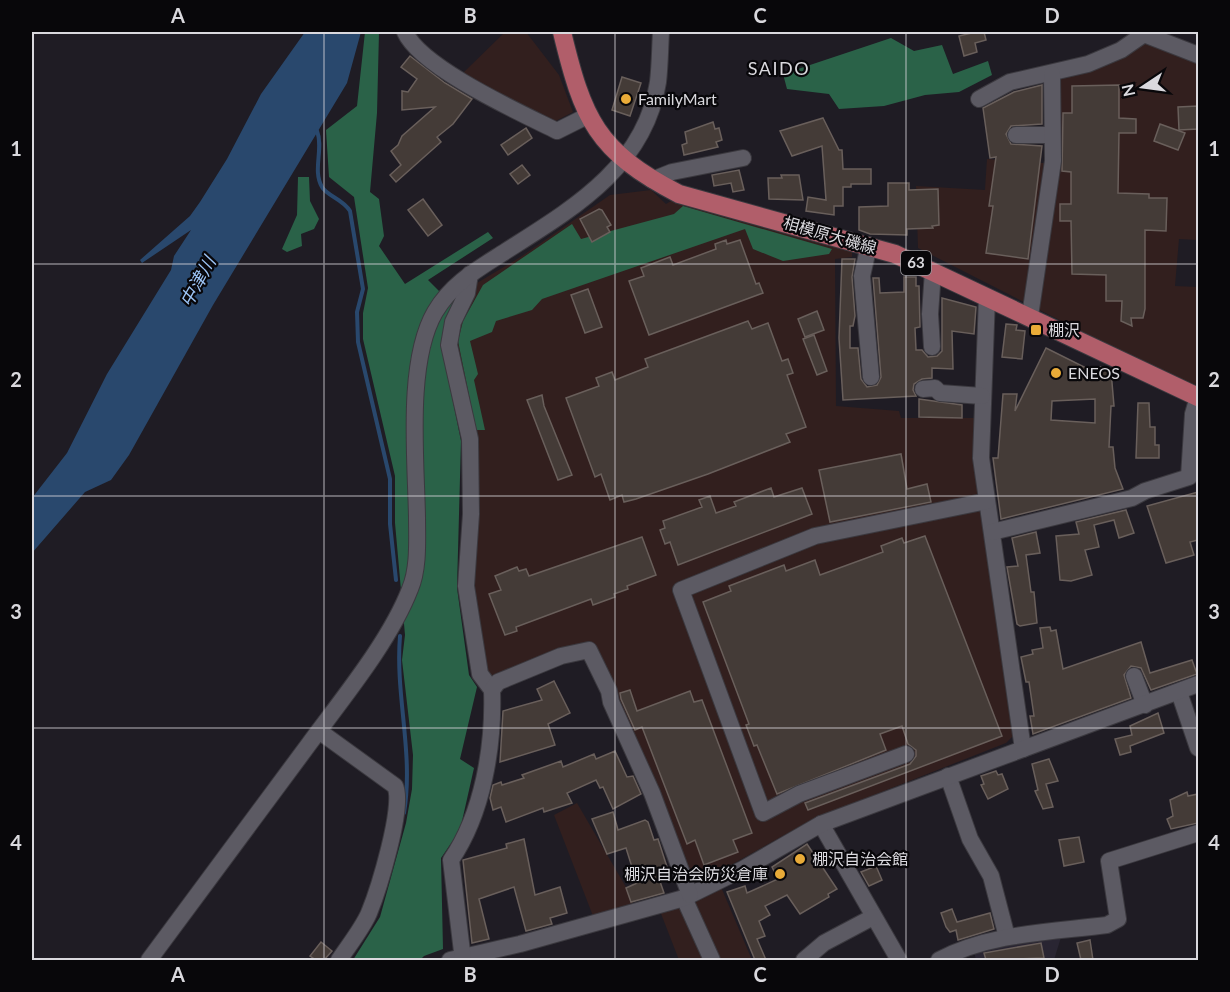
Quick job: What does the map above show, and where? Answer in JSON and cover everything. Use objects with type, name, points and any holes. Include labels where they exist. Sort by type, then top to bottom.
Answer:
[{"type":"main road","name":"相模原大磯線","points":[[562,32],[573,78],[587,116],[602,138],[623,159],[652,180],[680,194],[869,245],[933,271],[1030,316],[1141,372],[1198,397]]},
{"type":"street","points":[[405,32],[432,60],[489,98],[557,131],[587,116]]},
{"type":"street","points":[[149,960],[319,731],[389,630],[411,588],[417,546],[416,402],[421,347],[427,327],[442,301],[456,284],[586,198],[623,159],[643,128],[652,104],[658,82],[661,32]]},
{"type":"street","points":[[979,99],[1010,82],[1088,64],[1113,54],[1144,34],[1198,55]]},
{"type":"street","points":[[1030,316],[1053,161],[1052,74]]},
{"type":"street","points":[[1016,135],[1053,135]]},
{"type":"street","points":[[652,180],[672,172],[743,158]]},
{"type":"street","points":[[869,245],[862,276],[862,338],[871,377]]},
{"type":"street","points":[[928,339],[933,271]]},
{"type":"street","points":[[470,274],[467,293],[453,322],[449,345],[471,438],[471,514],[466,586],[480,674],[492,690]]},
{"type":"street","points":[[987,297],[981,458],[1023,749]]},
{"type":"street","points":[[923,389],[935,388],[940,398],[982,396]]},
{"type":"street","points":[[992,532],[1131,498],[1145,491],[1189,477],[1192,414],[1198,397]]},
{"type":"street","points":[[906,754],[799,794],[763,813],[681,590],[815,536],[987,501]]},
{"type":"street","points":[[712,960],[687,896],[652,793],[611,702],[609,691],[588,650],[540,665],[498,682],[492,690],[487,766],[466,837],[451,860],[459,960],[687,896],[743,869],[821,824],[1198,684]]},
{"type":"street","points":[[1134,676],[1144,705]]},
{"type":"street","points":[[1179,692],[1198,748]]},
{"type":"street","points":[[319,731],[395,786],[399,793],[396,822],[368,913],[339,960]]},
{"type":"street","points":[[948,776],[970,839],[992,876],[1007,937]]},
{"type":"street","points":[[821,824],[899,960]]},
{"type":"street","points":[[939,960],[951,954],[1007,937],[1107,926],[1118,919],[1109,861],[1198,833]]},
{"type":"street","points":[[804,960],[824,943],[873,917]]},
{"type":"shaded area","points":[[505,32],[526,32],[559,75],[573,112],[552,123],[463,73]]},
{"type":"shaded area","points":[[1146,36],[1198,57],[1198,240],[1179,239],[1175,286],[1198,287],[1198,368],[1195,389],[918,248],[916,186],[985,190],[987,159],[1056,164],[1056,77]]},
{"type":"shaded area","points":[[651,190],[666,204],[676,198],[852,248],[852,257],[835,259],[836,406],[899,411],[901,418],[977,418],[975,453],[1013,736],[1006,743],[813,819],[722,870],[695,880],[689,877],[592,644],[492,681],[482,670],[471,588],[473,439],[453,342],[456,323],[477,288],[477,283],[522,256],[610,195]]},
{"type":"shaded area","points":[[577,803],[633,903],[593,916],[554,815]]},
{"type":"shaded area","points":[[721,887],[752,960],[715,960],[691,902]]},
{"type":"shaded area","points":[[678,906],[708,960],[679,960],[660,911]]},
{"type":"shaded area","points":[[1062,934],[1054,960],[976,960],[974,951]]},
{"type":"green space","points":[[365,32],[379,32],[377,113],[370,192],[379,199],[384,236],[379,246],[405,284],[488,232],[493,238],[428,280],[450,302],[456,294],[461,296],[441,343],[461,441],[457,588],[469,675],[477,687],[460,759],[474,768],[460,830],[441,858],[443,949],[424,956],[420,960],[353,960],[380,917],[406,823],[412,789],[413,755],[402,660],[405,635],[395,523],[395,476],[363,339],[363,313],[368,288],[354,197],[329,177],[326,130],[357,106]]},
{"type":"green space","points":[[891,38],[914,51],[942,45],[953,74],[988,61],[992,75],[959,92],[925,95],[884,106],[839,109],[829,94],[787,89],[783,74]]},
{"type":"green space","points":[[298,177],[309,177],[310,201],[319,219],[314,229],[301,234],[302,246],[287,252],[282,249],[297,215]]},
{"type":"green space","points":[[683,206],[832,249],[829,254],[783,261],[753,249],[745,229],[542,299],[532,310],[496,321],[492,332],[470,341],[478,374],[474,380],[485,430],[476,430],[458,341],[463,321],[483,285],[572,224],[581,239],[674,214]]},
{"type":"water","name":"中津川","points":[[305,32],[361,32],[347,83],[213,305],[129,455],[111,480],[85,492],[32,553],[32,498],[67,453],[107,374],[171,270],[174,256],[191,230],[142,263],[140,260],[190,216],[227,159],[261,94]]},
{"type":"building","points":[[984,32],[986,40],[975,43],[977,52],[964,56],[959,36]]},
{"type":"building","points":[[410,56],[445,83],[472,99],[453,124],[437,137],[441,142],[396,182],[390,175],[401,165],[391,151],[398,145],[402,136],[435,107],[402,110],[402,91],[408,92],[417,79],[401,67]]},
{"type":"building","points":[[622,77],[641,83],[630,116],[612,110]]},
{"type":"building","points":[[1042,85],[1042,124],[1011,126],[1006,134],[1011,144],[1042,146],[1028,259],[986,253],[993,206],[989,206],[996,157],[990,158],[983,108],[1014,92]]},
{"type":"building","points":[[1119,85],[1119,118],[1136,119],[1136,133],[1119,133],[1118,193],[1149,194],[1149,198],[1167,198],[1166,231],[1145,230],[1145,309],[1143,318],[1131,318],[1132,326],[1121,321],[1122,301],[1106,301],[1106,275],[1072,274],[1071,221],[1060,221],[1060,204],[1071,204],[1071,172],[1062,171],[1063,113],[1072,113],[1072,86]]},
{"type":"building","points":[[1198,106],[1198,129],[1179,130],[1178,107]]},
{"type":"building","points":[[823,118],[839,150],[842,150],[843,169],[871,169],[871,184],[851,184],[851,187],[843,187],[843,206],[834,206],[834,215],[806,211],[808,197],[826,200],[822,146],[792,156],[780,131]]},
{"type":"building","points":[[713,122],[715,129],[719,128],[722,140],[716,142],[718,147],[684,155],[682,145],[687,143],[685,132]]},
{"type":"building","points":[[1160,124],[1185,133],[1178,150],[1154,141]]},
{"type":"building","points":[[526,128],[532,138],[508,155],[501,145]]},
{"type":"building","points":[[522,165],[530,175],[518,184],[510,174]]},
{"type":"building","points":[[739,170],[744,190],[733,192],[731,183],[714,186],[712,175]]},
{"type":"building","points":[[781,175],[799,175],[803,200],[769,199],[768,178],[782,178]]},
{"type":"building","points":[[888,183],[909,183],[909,190],[938,189],[939,225],[932,226],[933,228],[907,229],[907,235],[870,234],[859,230],[859,207],[888,206]]},
{"type":"building","points":[[423,199],[442,225],[428,236],[408,210]]},
{"type":"building","points":[[599,209],[611,225],[607,227],[610,232],[592,242],[580,219]]},
{"type":"building","points":[[726,240],[727,244],[740,240],[756,284],[759,283],[763,293],[649,335],[629,281],[644,276],[641,268],[670,257],[673,265],[716,249],[715,244]]},
{"type":"building","points":[[842,259],[855,259],[852,277],[855,316],[853,326],[850,326],[850,348],[858,348],[861,379],[867,387],[877,385],[881,377],[873,278],[879,278],[880,293],[904,292],[904,277],[916,277],[916,286],[919,286],[920,327],[915,328],[916,350],[922,350],[928,357],[937,356],[942,351],[942,298],[976,307],[974,334],[952,331],[953,369],[932,368],[932,378],[922,379],[914,384],[913,390],[916,396],[843,400],[839,338]]},
{"type":"building","points":[[588,289],[602,327],[585,333],[571,295]]},
{"type":"building","points":[[817,311],[824,330],[805,337],[798,319]]},
{"type":"building","points":[[748,321],[752,329],[768,323],[782,361],[788,359],[793,373],[787,375],[806,427],[786,434],[790,442],[708,474],[636,499],[624,502],[622,495],[610,500],[601,474],[595,477],[566,398],[599,386],[596,378],[612,372],[615,380],[648,367],[645,359]]},
{"type":"building","points":[[1006,324],[1017,325],[1016,330],[1025,331],[1022,359],[1002,357]]},
{"type":"building","points":[[814,335],[827,371],[817,375],[803,339]]},
{"type":"building","points":[[1046,348],[1084,367],[1101,367],[1111,371],[1114,406],[1111,406],[1109,447],[1113,447],[1115,468],[1123,489],[1001,519],[993,458],[998,458],[1003,394],[1017,394],[1015,411]],"holes":[[[1095,399],[1095,423],[1051,420],[1052,401]]]},
{"type":"building","points":[[542,395],[544,406],[572,475],[558,480],[527,400]]},
{"type":"building","points":[[919,399],[962,405],[962,418],[919,417]]},
{"type":"building","points":[[1138,403],[1149,403],[1150,427],[1155,427],[1155,445],[1159,445],[1159,458],[1136,458]]},
{"type":"building","points":[[901,454],[907,489],[927,484],[931,502],[830,522],[819,470]]},
{"type":"building","points":[[771,488],[774,497],[802,488],[812,514],[678,565],[670,542],[665,544],[660,530],[665,528],[663,521],[702,507],[699,500],[710,496],[716,513],[736,506],[734,502]]},
{"type":"building","points":[[1198,492],[1198,540],[1190,542],[1194,555],[1166,563],[1147,506]]},
{"type":"building","points":[[1126,510],[1134,533],[1119,538],[1114,520],[1094,525],[1099,547],[1085,550],[1092,575],[1071,581],[1060,580],[1056,536],[1079,534],[1076,522]]},
{"type":"building","points":[[1036,532],[1040,553],[1026,555],[1031,592],[1034,592],[1037,623],[1020,626],[1017,624],[1007,567],[1018,566],[1012,538]]},
{"type":"building","points":[[925,536],[1002,736],[808,810],[805,803],[910,764],[916,756],[916,750],[908,744],[902,726],[880,734],[886,750],[777,794],[757,745],[754,746],[746,725],[749,724],[703,602],[731,591],[729,586],[784,565],[786,571],[815,560],[820,575],[883,552],[881,546],[902,538],[904,543]]},
{"type":"building","points":[[642,537],[656,575],[627,586],[628,589],[614,594],[615,597],[593,605],[591,599],[516,627],[517,631],[505,635],[489,594],[501,590],[495,576],[517,567],[519,571],[526,569],[529,576]]},
{"type":"building","points":[[1050,627],[1051,631],[1056,630],[1063,669],[1141,642],[1150,673],[1192,660],[1197,674],[1151,690],[1141,668],[1131,666],[1124,675],[1131,698],[1033,734],[1030,716],[1034,716],[1029,682],[1026,682],[1021,657],[1033,654],[1032,650],[1043,648],[1040,628]]},
{"type":"building","points":[[554,681],[570,713],[548,724],[555,745],[500,762],[503,711],[542,700],[537,689]]},
{"type":"building","points":[[630,690],[637,711],[690,691],[694,702],[702,700],[752,833],[733,840],[738,852],[704,865],[695,840],[687,844],[642,727],[635,730],[621,699],[620,693]]},
{"type":"building","points":[[1158,713],[1164,733],[1130,746],[1131,752],[1120,755],[1115,739],[1132,735],[1130,726]]},
{"type":"building","points":[[615,751],[627,777],[633,776],[641,794],[613,809],[603,787],[600,788],[596,780],[567,793],[572,803],[544,812],[543,808],[506,822],[501,807],[493,810],[490,798],[493,785],[501,782],[502,785],[524,778],[522,775],[561,761],[563,767],[594,754],[596,759]]},
{"type":"building","points":[[1049,759],[1058,781],[1046,784],[1053,807],[1043,809],[1035,791],[1038,790],[1032,764]]},
{"type":"building","points":[[996,771],[998,775],[1002,774],[1008,789],[988,799],[981,785],[984,784],[981,776]]},
{"type":"building","points":[[1187,792],[1188,796],[1198,794],[1198,823],[1171,829],[1167,819],[1173,816],[1170,800]]},
{"type":"building","points":[[613,812],[618,830],[645,820],[648,822],[654,840],[658,839],[668,870],[657,873],[664,893],[631,902],[626,888],[637,883],[626,848],[607,854],[592,819]]},
{"type":"building","points":[[1079,837],[1084,862],[1064,866],[1059,840]]},
{"type":"building","points":[[524,839],[535,895],[560,887],[567,913],[550,918],[552,924],[526,931],[514,887],[479,899],[489,939],[472,943],[463,860],[507,848],[506,844]]},
{"type":"building","points":[[807,844],[837,889],[828,894],[829,897],[800,914],[787,895],[765,906],[770,915],[759,921],[765,936],[757,939],[766,960],[755,960],[727,892],[745,886],[747,893],[778,879],[772,867]]},
{"type":"building","points":[[876,866],[882,880],[869,886],[861,872]]},
{"type":"building","points":[[952,909],[957,922],[990,913],[994,929],[958,940],[956,930],[950,932],[941,913]]},
{"type":"building","points":[[1090,940],[1093,960],[1081,960],[1077,943]]},
{"type":"building","points":[[321,942],[332,951],[324,960],[316,960],[310,956]]},
{"type":"building","points":[[1041,943],[1044,958],[986,960],[984,953]]},
{"type":"waterway","points":[[317,131],[319,180],[324,190],[343,203],[350,211],[363,289],[357,312],[358,342],[390,479],[390,524],[396,580]]},
{"type":"waterway","points":[[400,636],[400,681],[407,768],[404,813]]},
{"type":"place","name":"FamilyMart","points":[[626,99]]},
{"type":"place","name":"棚沢","points":[[1036,330]]},
{"type":"place","name":"ENEOS","points":[[1056,373]]},
{"type":"place","name":"棚沢自治会館","points":[[800,859]]},
{"type":"place","name":"棚沢自治会防災倉庫","points":[[780,874]]},
{"type":"district","name":"SAIDO","points":[[779,69]]}]
